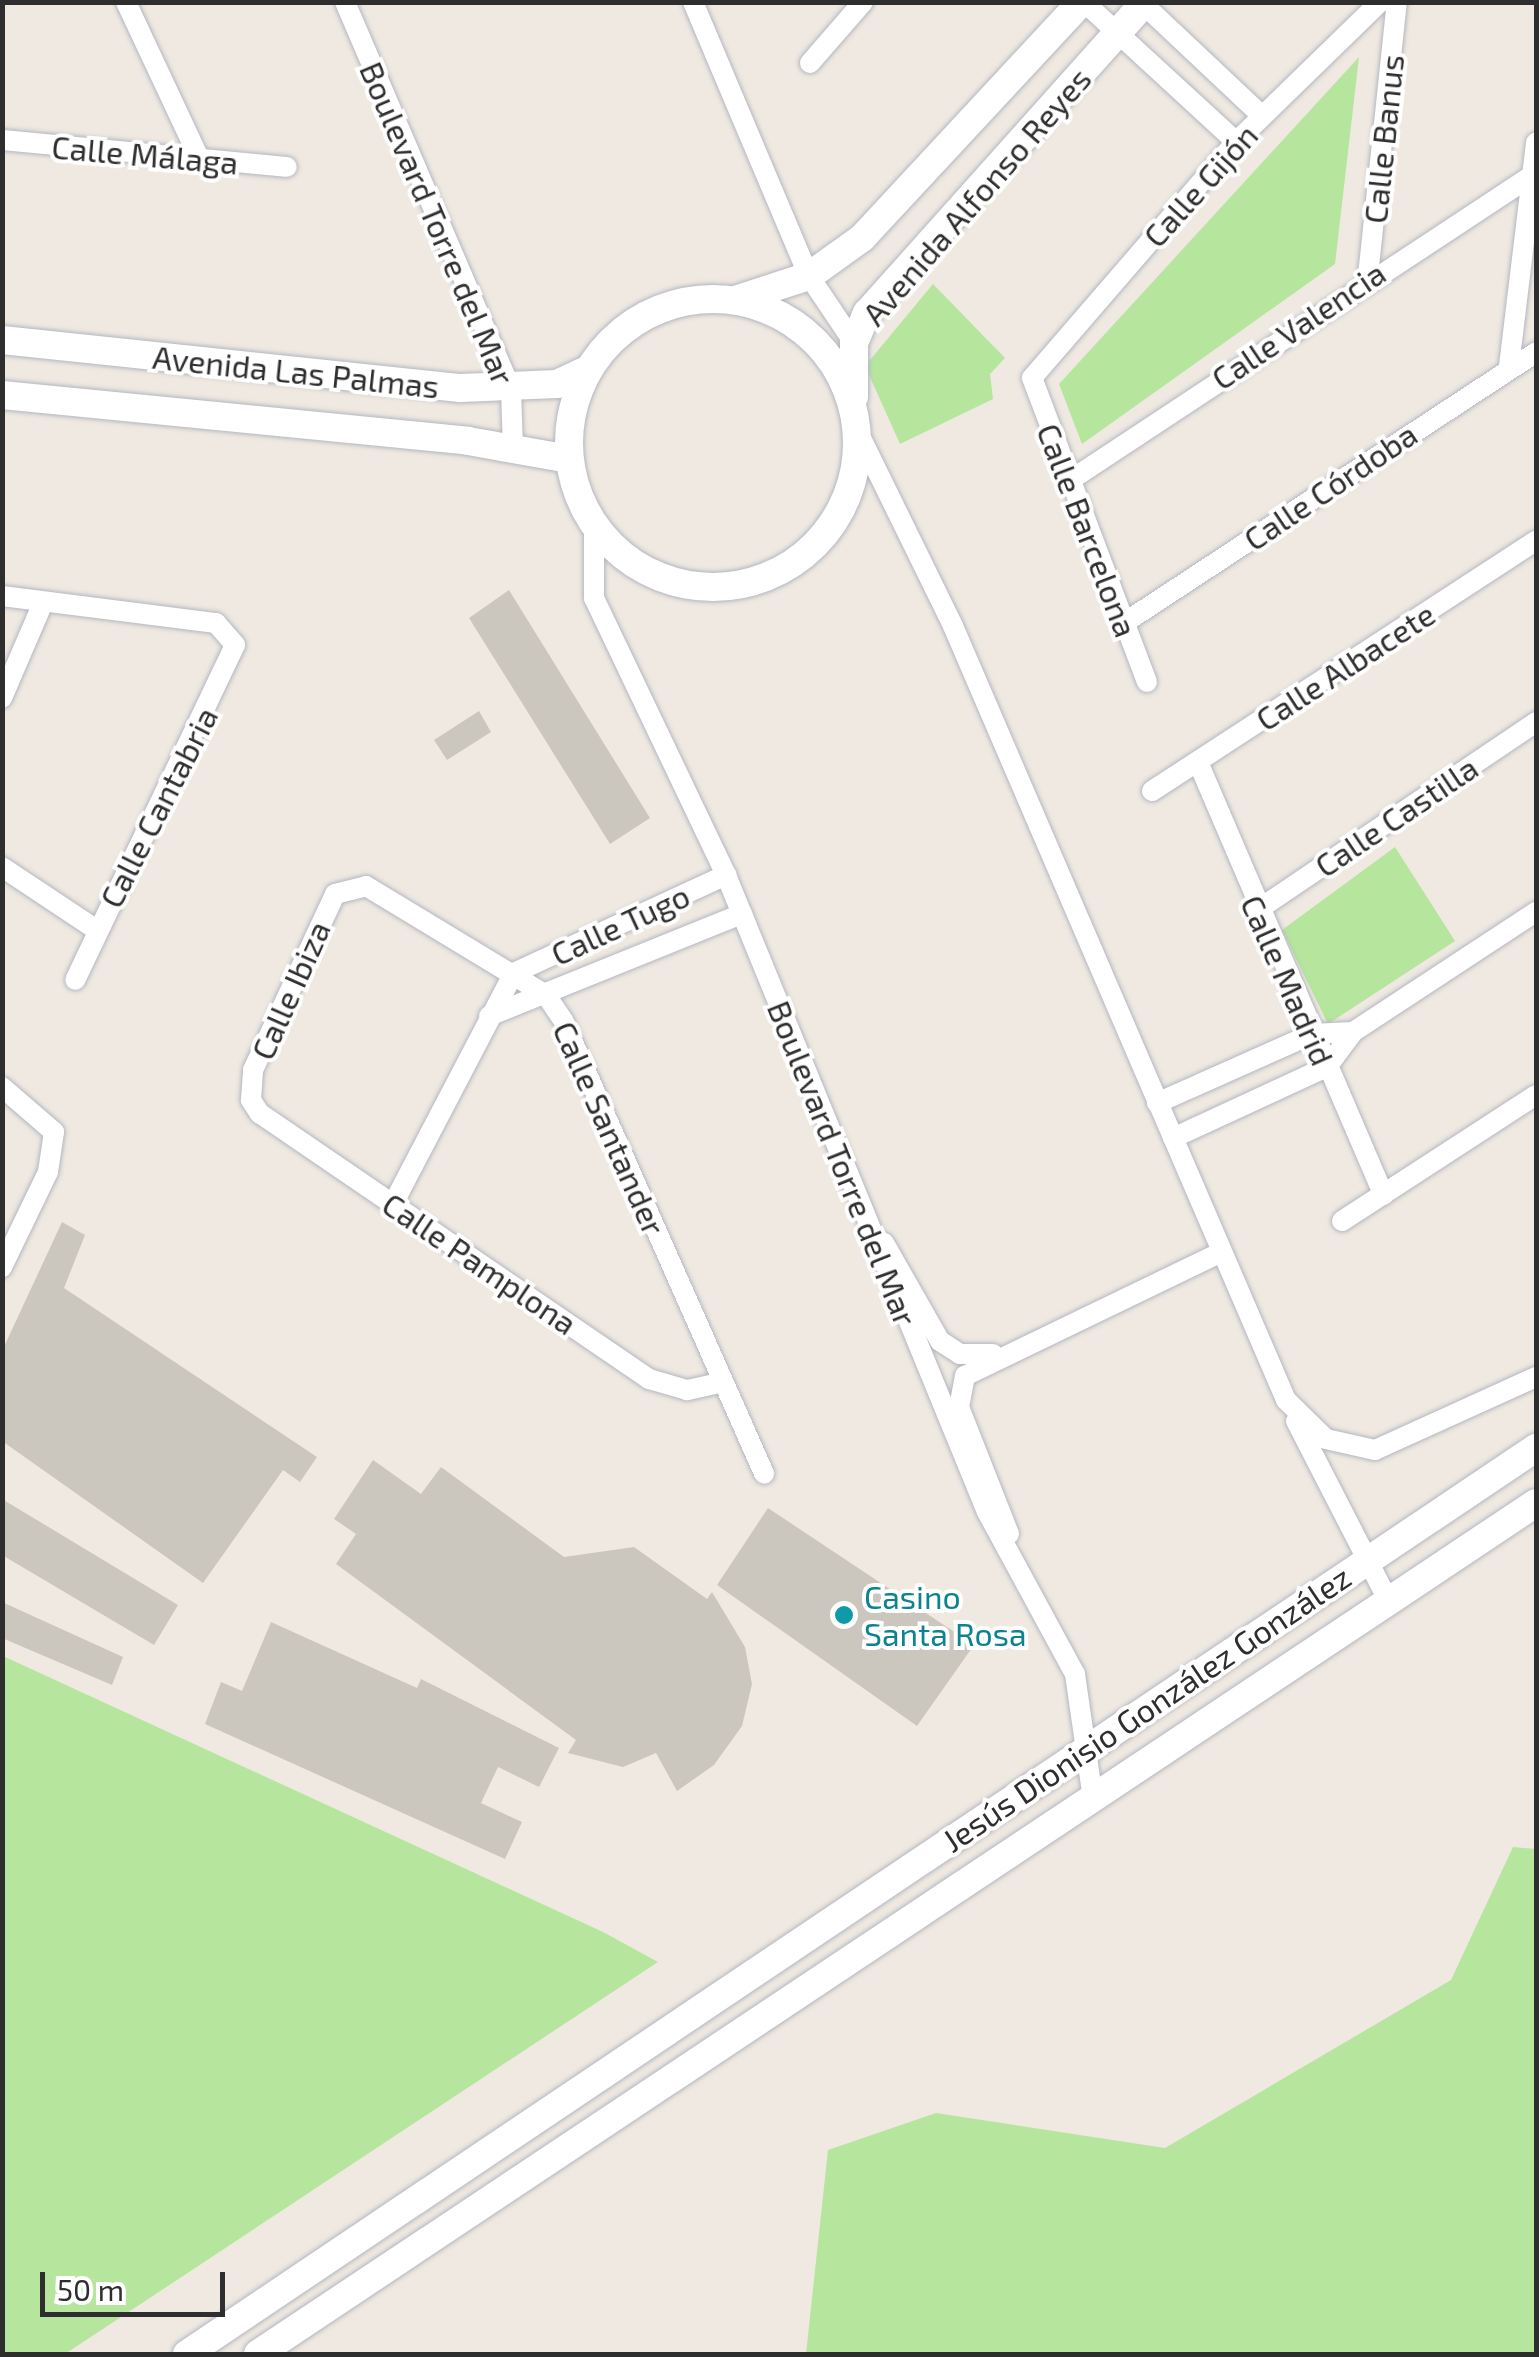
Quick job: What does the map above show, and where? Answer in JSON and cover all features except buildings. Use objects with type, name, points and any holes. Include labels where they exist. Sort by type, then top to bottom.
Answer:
[{"type":"main road","name":"Avenida Alfonso Reyes","points":[[735,300],[809,276],[907,193],[1082,2]]},
{"type":"main road","name":"Avenida Alfonso Reyes","points":[[856,420],[854,343],[868,313],[1143,3]]},
{"type":"main road","points":[[735,300],[810,336],[856,420],[840,514],[815,547],[768,576],[700,588],[660,578],[594,526],[568,460],[587,370],[651,312],[735,300]]},
{"type":"main road","name":"Avenida Las Palmas","points":[[2,340],[511,389],[587,370]]},
{"type":"main road","name":"Avenida Las Palmas","points":[[2,395],[513,448],[568,460]]},
{"type":"main road","name":"Jesús Dionisio González González","points":[[187,2354],[1536,1448]]},
{"type":"main road","name":"Jesús Dionisio González González","points":[[258,2354],[784,2008],[1536,1502]]},
{"type":"street","points":[[126,2],[200,160]]},
{"type":"street","name":"Boulevard Torre del Mar","points":[[346,2],[511,389],[513,448]]},
{"type":"street","points":[[693,2],[809,276],[854,343]]},
{"type":"street","points":[[1082,2],[1236,142]]},
{"type":"street","name":"Calle Gijón","points":[[1032,378],[1236,142],[1380,2]]},
{"type":"street","name":"Calle Banus","points":[[1368,276],[1397,2]]},
{"type":"street","points":[[1143,3],[1262,116]]},
{"type":"street","points":[[810,62],[860,4]]},
{"type":"street","name":"Calle Málaga","points":[[2,140],[287,168]]},
{"type":"street","points":[[1509,366],[1536,143]]},
{"type":"street","name":"Calle Valencia","points":[[1070,481],[1368,276],[1531,176]]},
{"type":"street","name":"Calle Córdoba","points":[[1124,623],[1509,366],[1536,352]]},
{"type":"street","name":"Calle Barcelona","points":[[1032,378],[1146,682]]},
{"type":"street","points":[[856,420],[953,626],[1286,1400],[1365,1562],[1389,1602]]},
{"type":"street","name":"Boulevard Torre del Mar","points":[[594,526],[594,598],[726,875],[877,1232],[886,1277],[987,1512],[1012,1548],[1075,1674],[1090,1744],[1092,1799]]},
{"type":"street","name":"Calle Albacete","points":[[1152,791],[1536,541]]},
{"type":"street","points":[[2,596],[43,602],[2,698]]},
{"type":"street","name":"Calle Cantabria","points":[[43,602],[216,622],[232,635],[235,655],[75,980]]},
{"type":"street","name":"Calle Castilla","points":[[1256,911],[1536,722]]},
{"type":"street","name":"Calle Madrid","points":[[1198,762],[1256,911],[1384,1195]]},
{"type":"street","points":[[2,867],[97,930]]},
{"type":"street","name":"Calle Tugo","points":[[514,973],[726,875]]},
{"type":"street","name":"Calle Santander","points":[[346,888],[366,886],[546,995],[764,1474]]},
{"type":"street","name":"Calle Ibiza","points":[[250,1100],[253,1070],[327,907],[346,888]]},
{"type":"street","points":[[1173,1138],[1327,1067],[1353,1032],[1536,912]]},
{"type":"street","name":"Calle Tugo","points":[[489,1016],[742,914]]},
{"type":"street","points":[[619,925],[634,958]]},
{"type":"street","points":[[393,1204],[514,973]]},
{"type":"street","points":[[1157,1103],[1312,1034],[1353,1032]]},
{"type":"street","points":[[2,1087],[54,1132],[48,1172],[2,1268]]},
{"type":"street","points":[[1342,1221],[1536,1095]]},
{"type":"street","name":"Calle Pamplona","points":[[250,1100],[393,1204],[649,1379],[687,1390],[723,1382]]},
{"type":"street","points":[[877,1232],[940,1341],[960,1354],[995,1354]]},
{"type":"street","points":[[1012,1548],[958,1396],[965,1376],[995,1354],[1220,1252]]},
{"type":"street","points":[[1286,1400],[1326,1440],[1374,1450],[1536,1376]]},
{"type":"green space","points":[[1359,57],[1335,264],[1082,444],[1059,384]]},
{"type":"green space","points":[[933,284],[1005,358],[990,374],[993,399],[900,444],[865,366]]},
{"type":"green space","points":[[1395,847],[1455,941],[1328,1024],[1282,930]]},
{"type":"green space","points":[[3,1656],[603,1932],[658,1962],[65,2354],[3,2354]]},
{"type":"green space","points":[[1513,1847],[1536,1849],[1536,2354],[806,2354],[828,2150],[936,2113],[1165,2148],[1451,1980]]},
{"type":"place","name":"Casino Santa Rosa","points":[[844,1615]]}]
